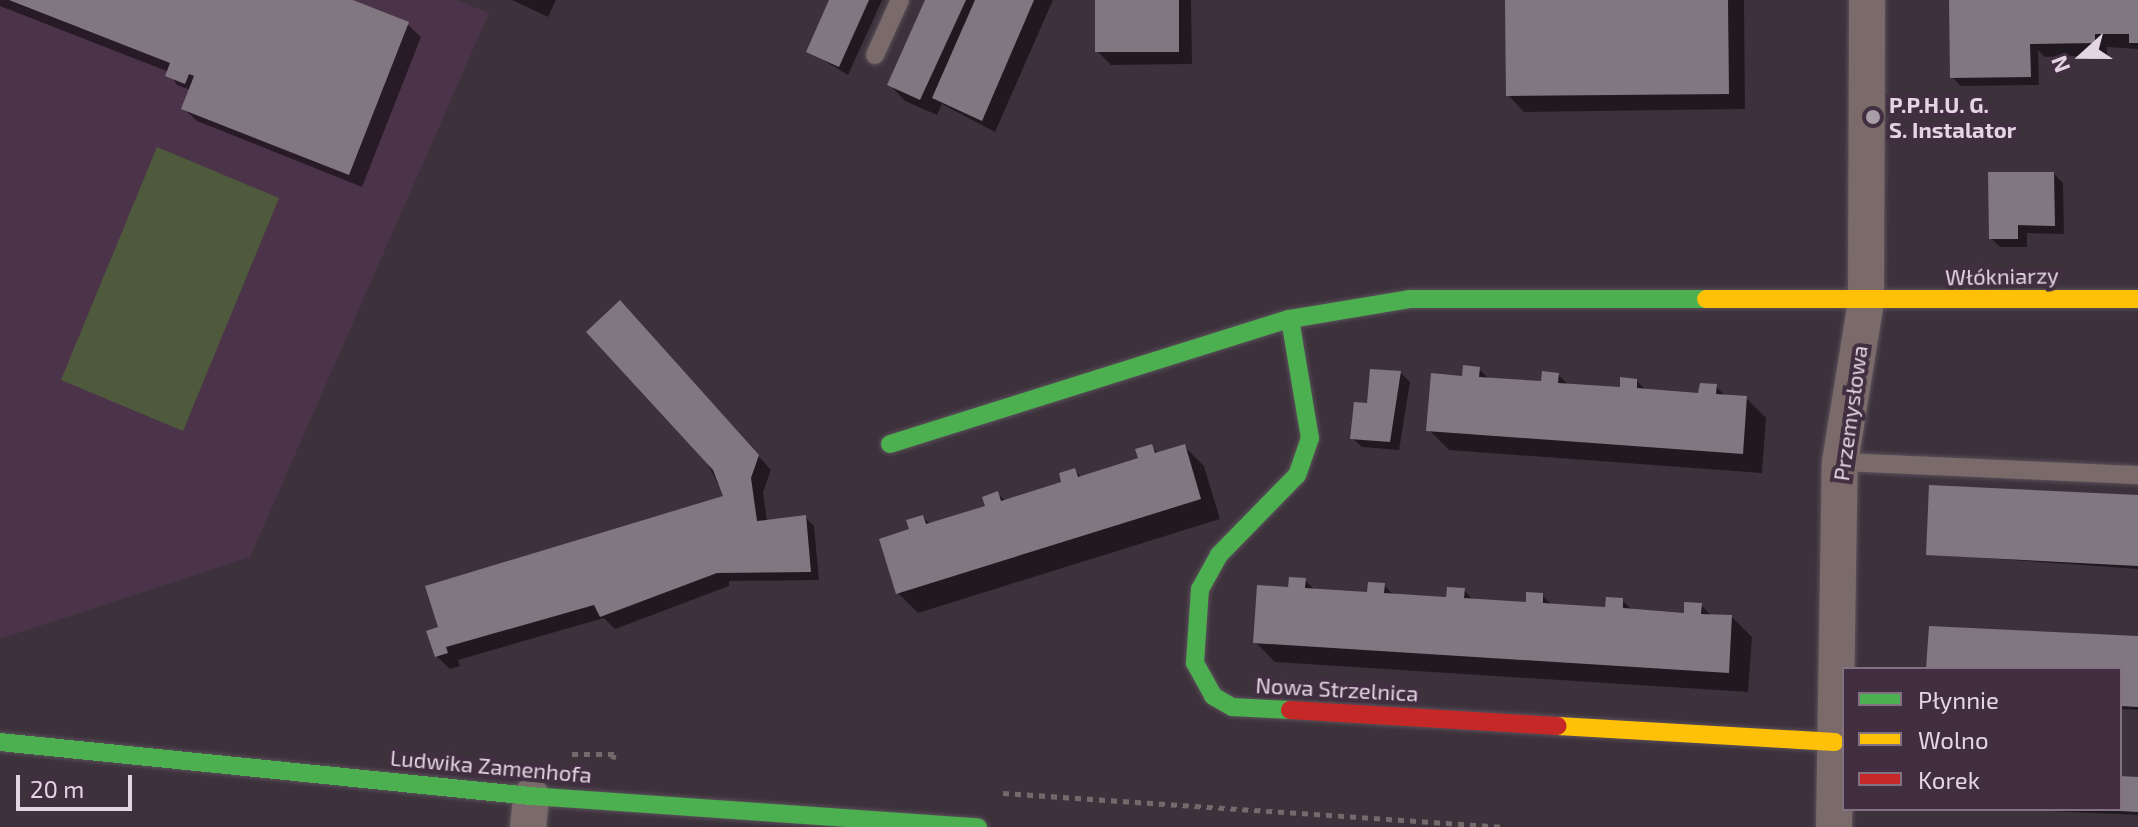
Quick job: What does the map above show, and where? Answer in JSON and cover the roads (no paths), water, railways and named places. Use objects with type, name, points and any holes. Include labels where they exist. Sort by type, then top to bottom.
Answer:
[{"type":"street","name":"Przemysłowa","points":[[1834,827],[1840,462],[1866,302],[1867,0]]},
{"type":"street","points":[[890,444],[1290,319],[1409,299],[1866,302]]},
{"type":"street","name":"Włókniarzy","points":[[1866,302],[2138,299]]},
{"type":"street","name":"Nowa Strzelnica","points":[[1290,319],[1310,438],[1297,475],[1219,555],[1200,589],[1195,663],[1213,696],[1232,707],[1835,742]]},
{"type":"street","name":"Ludwika Zamenhofa","points":[[0,742],[530,811],[978,827]]},
{"type":"lane","points":[[875,55],[900,0]]},
{"type":"lane","points":[[1840,462],[2138,475]]},
{"type":"place","name":"P.P.H.U. G. S. Instalator","points":[[1873,117]]}]
